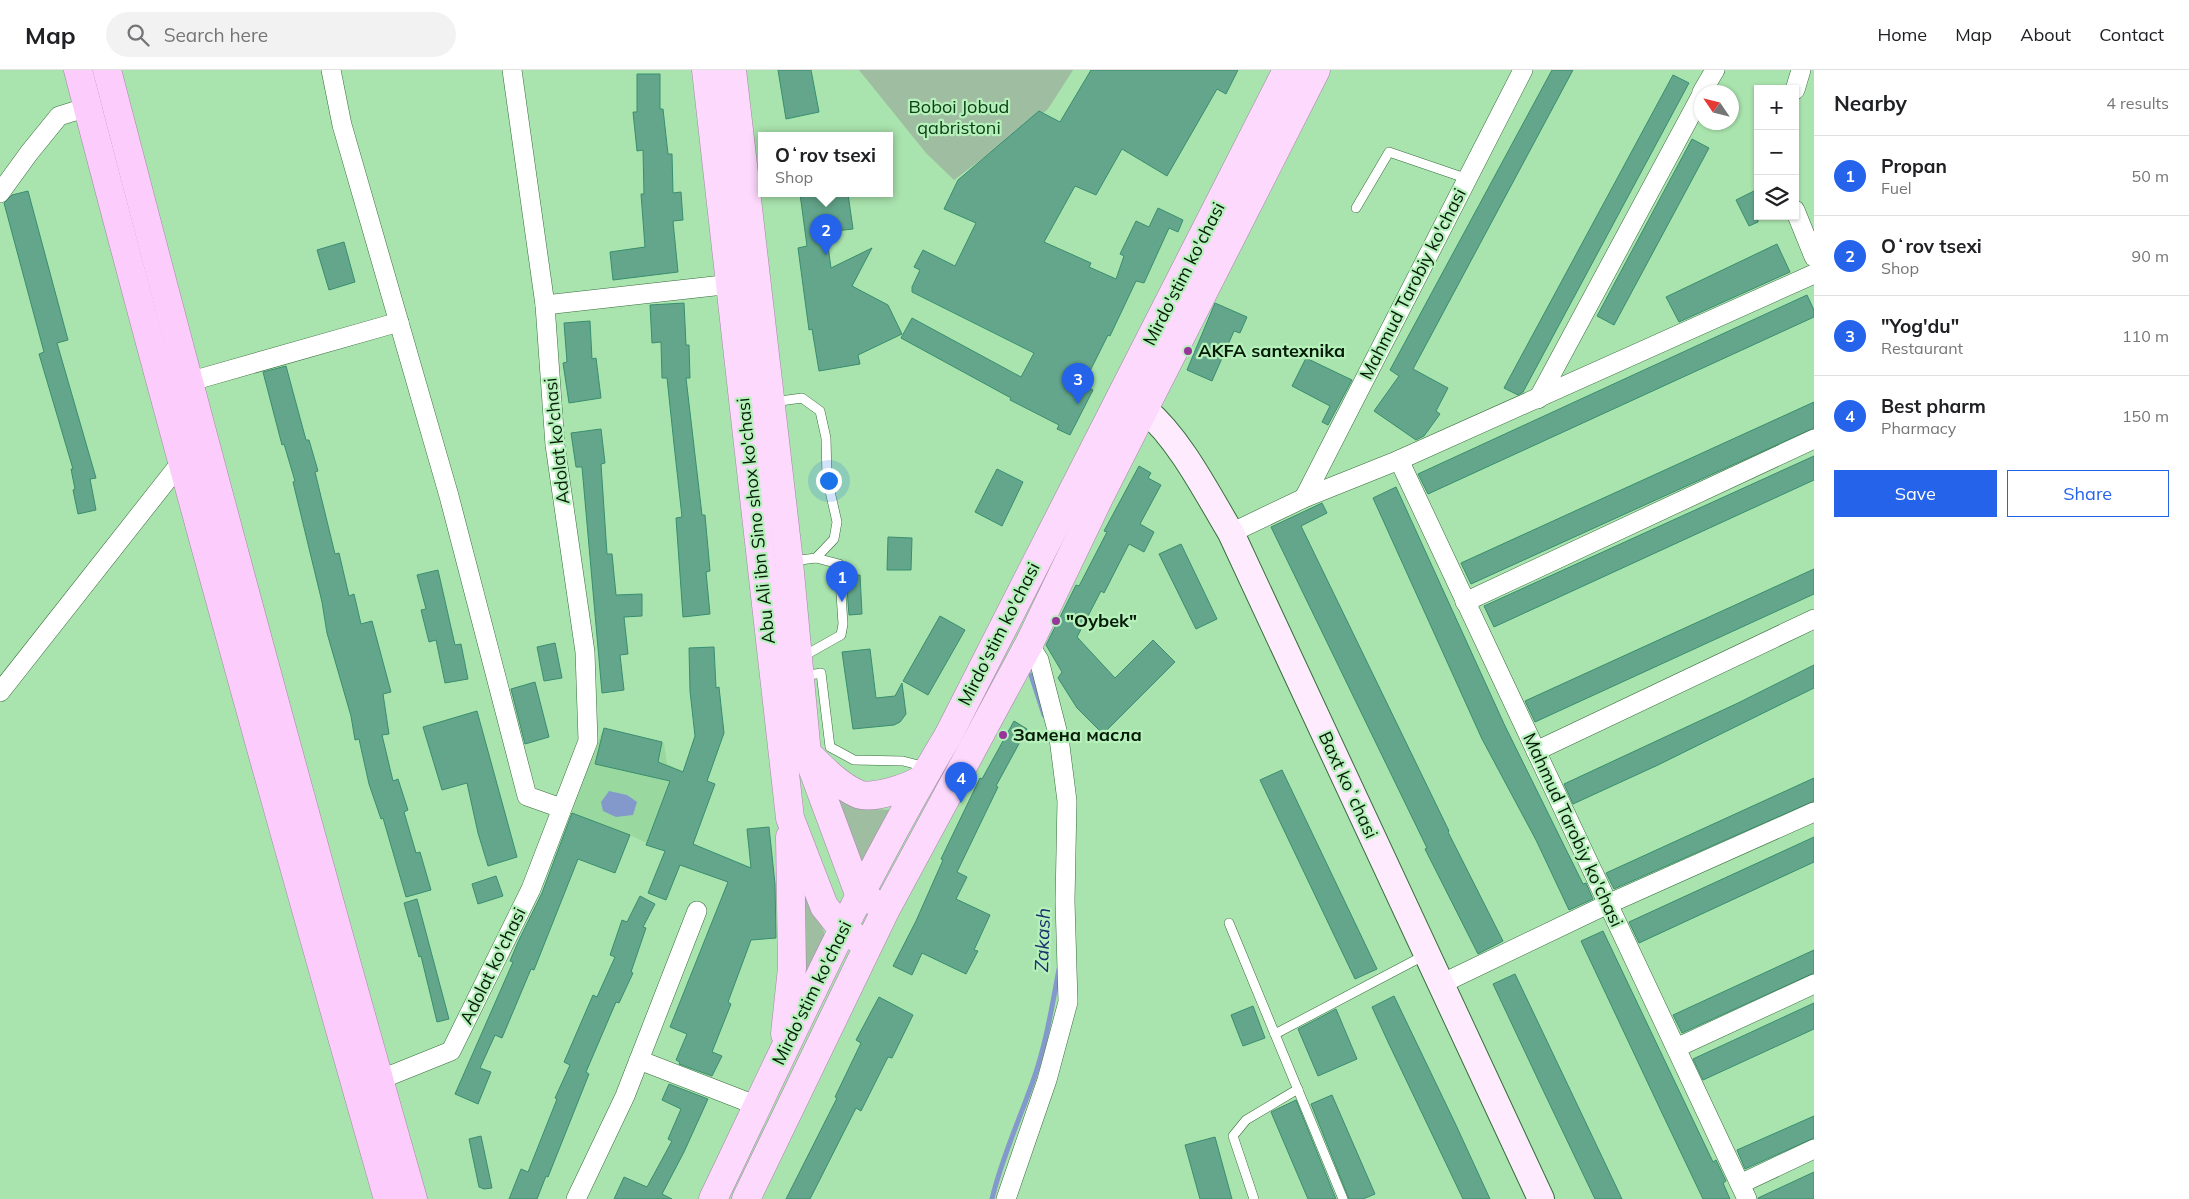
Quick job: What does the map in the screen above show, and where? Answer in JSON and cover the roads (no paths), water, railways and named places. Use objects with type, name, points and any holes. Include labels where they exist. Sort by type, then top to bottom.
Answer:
[{"type":"highway","points":[[78,70],[182,461],[309,875],[379,1080],[413,1199]]},
{"type":"highway","points":[[107,70],[188,382],[388,1199]]},
{"type":"main road","name":"Abu Ali ibn Sino shox ko'chasi","points":[[706,70],[732,284],[744,412],[790,818],[824,906],[843,930],[869,945]]},
{"type":"main road","name":"Abu Ali ibn Sino shox ko'chasi","points":[[732,70],[789,562],[807,754],[860,894]]},
{"type":"main road","name":"Mirdo'stim ko'chasi","points":[[713,1199],[860,894],[953,727],[1120,395],[1287,70]]},
{"type":"main road","name":"Mirdo'stim ko'chasi","points":[[746,1199],[886,909],[1029,644],[1099,498],[1316,70]]},
{"type":"main road","name":"Baxt koʻchasi","points":[[1120,395],[1145,410],[1166,431],[1231,533],[1541,1199]]},
{"type":"main road","points":[[807,754],[835,781],[860,795],[895,792],[926,774]]},
{"type":"main road","points":[[783,1053],[792,968],[790,818]]},
{"type":"main road","points":[[860,894],[886,909]]},
{"type":"street","points":[[331,70],[342,125],[449,496],[527,796],[561,808]]},
{"type":"street","name":"Adolat ko'chasi","points":[[379,1080],[450,1051],[531,889],[588,741],[585,652],[555,445],[545,305],[512,70]]},
{"type":"street","name":"Mahmud Tarobiy ko'chasi","points":[[1304,498],[1523,70]]},
{"type":"street","points":[[1706,85],[1714,70]]},
{"type":"street","points":[[1796,85],[1801,70]]},
{"type":"street","points":[[0,193],[59,116],[88,107]]},
{"type":"street","points":[[1538,399],[1694,108]]},
{"type":"street","points":[[1799,220],[1814,257]]},
{"type":"street","points":[[1231,533],[1304,498],[1399,460],[1538,399],[1814,274]]},
{"type":"street","points":[[545,305],[732,284]]},
{"type":"street","points":[[188,382],[399,322]]},
{"type":"street","points":[[1465,602],[1814,439]]},
{"type":"street","name":"Mahmud Tarobiy ko'chasi","points":[[1399,460],[1743,1192]]},
{"type":"street","points":[[0,692],[182,461]]},
{"type":"street","points":[[1536,751],[1814,619]]},
{"type":"street","points":[[1006,1199],[1047,1080],[1068,1002],[1065,901],[1067,801],[1059,738],[1039,660],[1029,644]]},
{"type":"street","points":[[1441,984],[1608,904],[1814,812]]},
{"type":"street","points":[[578,1198],[625,1096],[697,911]]},
{"type":"street","points":[[1676,1048],[1814,984]]},
{"type":"street","points":[[639,1060],[758,1106]]},
{"type":"street","points":[[1743,1192],[1814,1149]]},
{"type":"lane","points":[[1356,208],[1389,152],[1468,179]]},
{"type":"lane","points":[[770,402],[802,398],[820,411],[826,438],[827,478],[837,522],[834,539],[816,558]]},
{"type":"lane","points":[[789,562],[816,558],[839,564],[841,634],[798,668]]},
{"type":"lane","points":[[798,668],[821,674],[830,747],[854,760],[904,761],[926,774]]},
{"type":"lane","points":[[1229,923],[1343,1199]]},
{"type":"lane","points":[[1275,1034],[1427,954]]},
{"type":"lane","points":[[1254,1199],[1233,1136],[1246,1120],[1298,1089]]},
{"type":"water","points":[[609,791],[627,795],[637,802],[633,815],[616,817],[603,811],[601,802]]},
{"type":"waterway","name":"Zakash","points":[[1031,675],[1044,715]]},
{"type":"waterway","name":"Zakash","points":[[992,1199],[1042,1054],[1059,969]]},
{"type":"place","name":"Oʻrov tsexi","points":[[826,255]]},
{"type":"place","name":"AKFA santexnika","points":[[1188,351]]},
{"type":"place","name":"\"Yog'du\"","points":[[1078,404]]},
{"type":"place","name":"Propan","points":[[842,602]]},
{"type":"place","name":"\"Oybek\"","points":[[1056,621]]},
{"type":"place","name":"Замена масла","points":[[1003,735]]},
{"type":"place","name":"Best pharm","points":[[961,803]]},
{"type":"park label","name":"Boboi Jobud qabristoni","points":[[959,117]]}]
